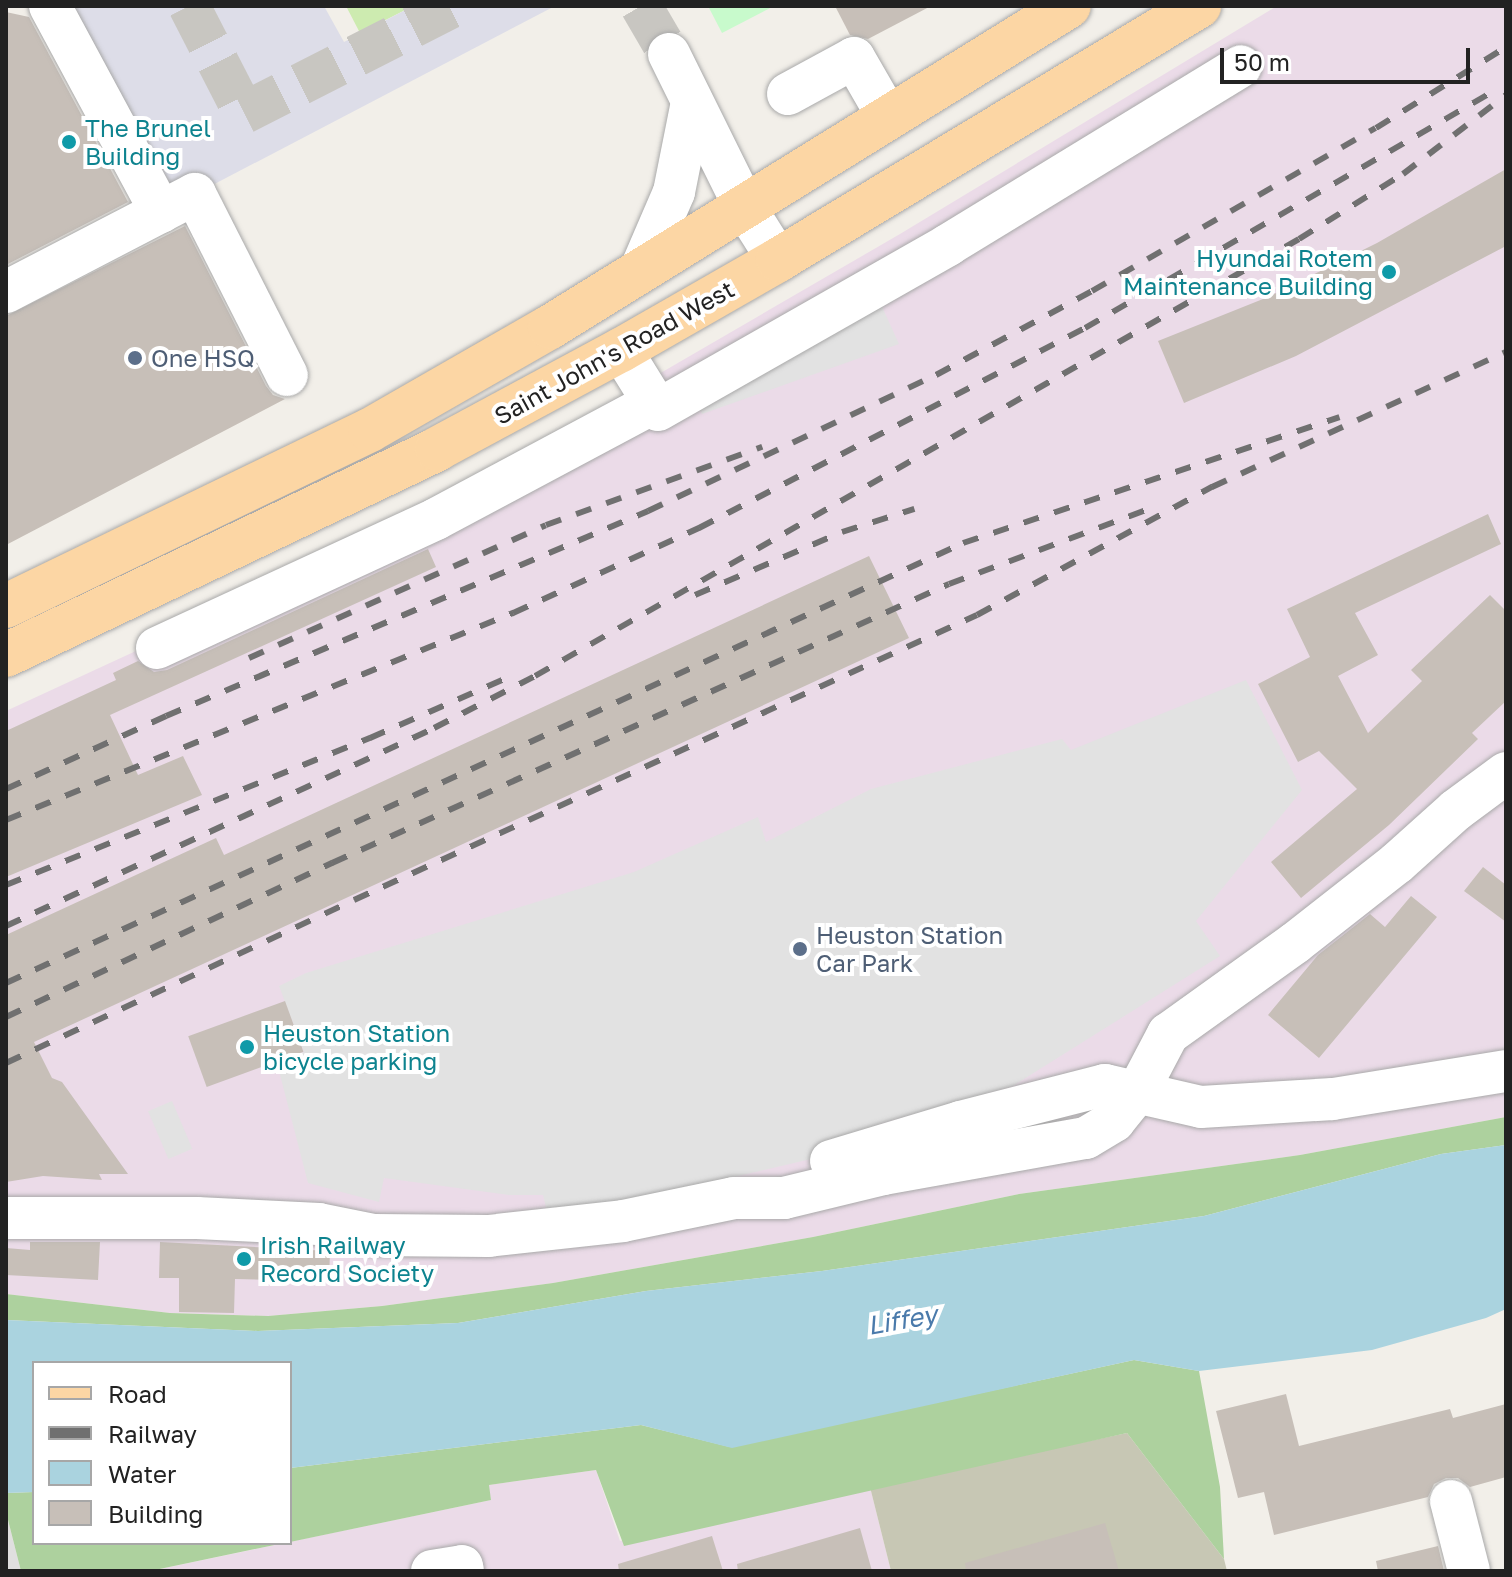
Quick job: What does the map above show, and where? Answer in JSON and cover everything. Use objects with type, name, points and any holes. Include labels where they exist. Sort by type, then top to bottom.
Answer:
[{"type":"main road","points":[[6,606],[370,430],[550,327],[1069,6]]},
{"type":"main road","name":"Saint John's Road West","points":[[6,655],[437,449],[621,350],[778,260],[1199,6]]},
{"type":"street","points":[[50,6],[161,212]]},
{"type":"street","points":[[669,54],[744,206],[778,260]]},
{"type":"street","points":[[788,94],[854,58],[888,117]]},
{"type":"street","points":[[621,350],[658,410],[948,245],[1241,66]]},
{"type":"street","points":[[640,271],[674,192],[692,102]]},
{"type":"street","points":[[6,292],[195,194],[287,375]]},
{"type":"street","points":[[157,648],[436,519],[653,403]]},
{"type":"street","points":[[1137,1093],[1168,1034],[1497,791]]},
{"type":"street","points":[[6,1218],[62,1215],[197,1218],[319,1224],[374,1235],[449,1238],[623,1221],[734,1198],[770,1179],[1076,1090],[1105,1085],[1201,1107],[1333,1099],[1506,1071]]},
{"type":"street","points":[[6,1200],[56,1196],[260,1195],[330,1201],[382,1213],[449,1238]]},
{"type":"street","points":[[1451,1501],[1469,1571]]},
{"type":"street","points":[[432,1571],[462,1566],[463,1571]]},
{"type":"shaded area","points":[[50,6],[324,6],[344,42],[413,6],[555,6],[161,212]]},
{"type":"shaded area","points":[[1277,6],[1506,6],[1506,1117],[1300,1155],[1019,1194],[813,1237],[553,1283],[382,1306],[268,1316],[170,1313],[6,1294],[6,711],[357,549],[900,234]]},
{"type":"shaded area","points":[[869,278],[899,344],[702,414],[690,383]]},
{"type":"shaded area","name":"Heuston Station Car Park","points":[[1246,680],[1302,790],[1196,921],[1220,956],[1013,1086],[882,1123],[828,1155],[549,1220],[543,1195],[509,1195],[384,1178],[379,1202],[308,1183],[277,1063],[304,1052],[279,986],[306,973],[634,872],[758,817],[766,842],[871,789],[1062,739],[1071,750]]},
{"type":"shaded area","points":[[172,1101],[192,1149],[168,1159],[148,1111]]},
{"type":"shaded area","points":[[1127,1433],[1224,1559],[1227,1571],[891,1571],[870,1487]]},
{"type":"shaded area","points":[[596,1470],[620,1541],[870,1487],[891,1571],[150,1571],[275,1545],[292,1545],[292,1541],[491,1500],[488,1485]]},
{"type":"shaded area","points":[[6,1512],[21,1571],[6,1571]]},
{"type":"green space","points":[[346,6],[413,6],[360,33]]},
{"type":"green space","points":[[708,6],[774,6],[722,33]]},
{"type":"green space","points":[[1506,1117],[1506,1145],[1441,1154],[1204,1216],[822,1271],[646,1291],[458,1323],[258,1331],[6,1320],[6,1294],[170,1313],[268,1316],[382,1306],[553,1283],[813,1237],[1019,1194],[1300,1155]]},
{"type":"green space","points":[[1134,1360],[1199,1371],[1220,1487],[1224,1559],[1127,1433],[624,1546],[596,1470],[489,1485],[491,1500],[292,1542],[292,1468],[641,1425],[730,1447]]},
{"type":"green space","points":[[32,1492],[32,1545],[274,1545],[150,1571],[21,1571],[6,1512],[6,1493]]},
{"type":"water","name":"Liffey","points":[[1506,1145],[1506,1309],[1486,1318],[1372,1350],[1199,1371],[1134,1360],[732,1448],[641,1425],[292,1468],[292,1361],[32,1361],[32,1492],[6,1493],[6,1320],[258,1331],[458,1323],[646,1291],[822,1271],[1204,1216],[1441,1154]]},
{"type":"building","points":[[835,6],[931,6],[868,39],[850,35]]},
{"type":"building","name":"The Brunel Building","points":[[6,12],[29,17],[128,202],[6,265]]},
{"type":"building","name":"Hyundai Rotem Maintenance Building","points":[[1506,169],[1506,246],[1296,356],[1184,403],[1158,341],[1268,297],[1377,243]]},
{"type":"building","name":"One HSQ","points":[[185,226],[266,386],[273,395],[285,399],[6,545],[6,316]]},
{"type":"building","points":[[1488,514],[1501,544],[1355,613],[1378,655],[1338,676],[1368,733],[1422,681],[1411,670],[1490,595],[1506,611],[1506,701],[1472,733],[1478,739],[1389,825],[1301,898],[1271,862],[1357,789],[1319,751],[1298,762],[1258,684],[1310,657],[1287,609]]},
{"type":"building","points":[[428,549],[436,567],[110,715],[138,775],[183,756],[202,795],[6,877],[6,731],[116,680],[113,673],[138,661],[154,672],[167,670]]},
{"type":"building","points":[[869,556],[909,638],[34,1042],[52,1078],[62,1082],[128,1174],[99,1174],[102,1180],[43,1176],[6,1182],[6,935],[216,838],[224,855]]},
{"type":"building","points":[[1483,867],[1506,885],[1506,922],[1464,891]]},
{"type":"building","points":[[1411,896],[1437,917],[1319,1058],[1268,1015],[1318,955],[1370,914],[1385,927]]},
{"type":"building","name":"Heuston Station bicycle parking","points":[[285,1001],[303,1052],[207,1087],[188,1036]]},
{"type":"building","points":[[30,1242],[100,1242],[98,1280],[6,1275],[6,1248],[30,1250]]},
{"type":"building","name":"Irish Railway Record Society","points":[[160,1242],[330,1251],[329,1281],[235,1279],[234,1313],[179,1312],[179,1278],[159,1278]]},
{"type":"building","points":[[1286,1394],[1299,1446],[1450,1409],[1453,1418],[1506,1404],[1506,1477],[1470,1487],[1458,1478],[1446,1478],[1434,1484],[1428,1497],[1274,1535],[1264,1492],[1238,1498],[1216,1411]]},
{"type":"building","points":[[1105,1523],[1119,1571],[966,1571],[965,1563]]},
{"type":"building","points":[[860,1528],[872,1571],[738,1571],[737,1564]]},
{"type":"building","points":[[712,1536],[723,1571],[619,1571],[618,1564]]},
{"type":"building","points":[[1438,1546],[1444,1571],[1378,1571],[1376,1561]]},
{"type":"tunnel","points":[[189,6],[244,113],[454,6]]},
{"type":"tunnel","points":[[641,6],[669,54]]},
{"type":"railway","points":[[6,789],[166,716],[648,511],[936,375],[1092,291],[1376,128],[1506,47]]},
{"type":"railway","points":[[6,820],[513,613],[699,528],[1085,328],[1498,89]]},
{"type":"railway","points":[[6,926],[434,728],[535,676],[1299,239],[1403,174],[1506,95]]},
{"type":"railway","points":[[6,1063],[977,615],[1212,487],[1506,352]]},
{"type":"railway","points":[[6,983],[963,543],[1340,417]]},
{"type":"railway","points":[[249,658],[546,525],[762,447]]},
{"type":"railway","points":[[695,595],[842,532],[914,509]]},
{"type":"railway","points":[[6,1017],[332,863],[949,584],[1149,509]]},
{"type":"railway","points":[[6,885],[370,738],[516,674]]},
{"type":"place","name":"The Brunel Building","points":[[69,142]]},
{"type":"place","name":"Hyundai Rotem Maintenance Building","points":[[1389,272]]},
{"type":"place","name":"One HSQ","points":[[135,358]]},
{"type":"place","name":"Heuston Station Car Park","points":[[800,949]]},
{"type":"place","name":"Heuston Station bicycle parking","points":[[247,1047]]},
{"type":"place","name":"Irish Railway Record Society","points":[[244,1259]]}]
